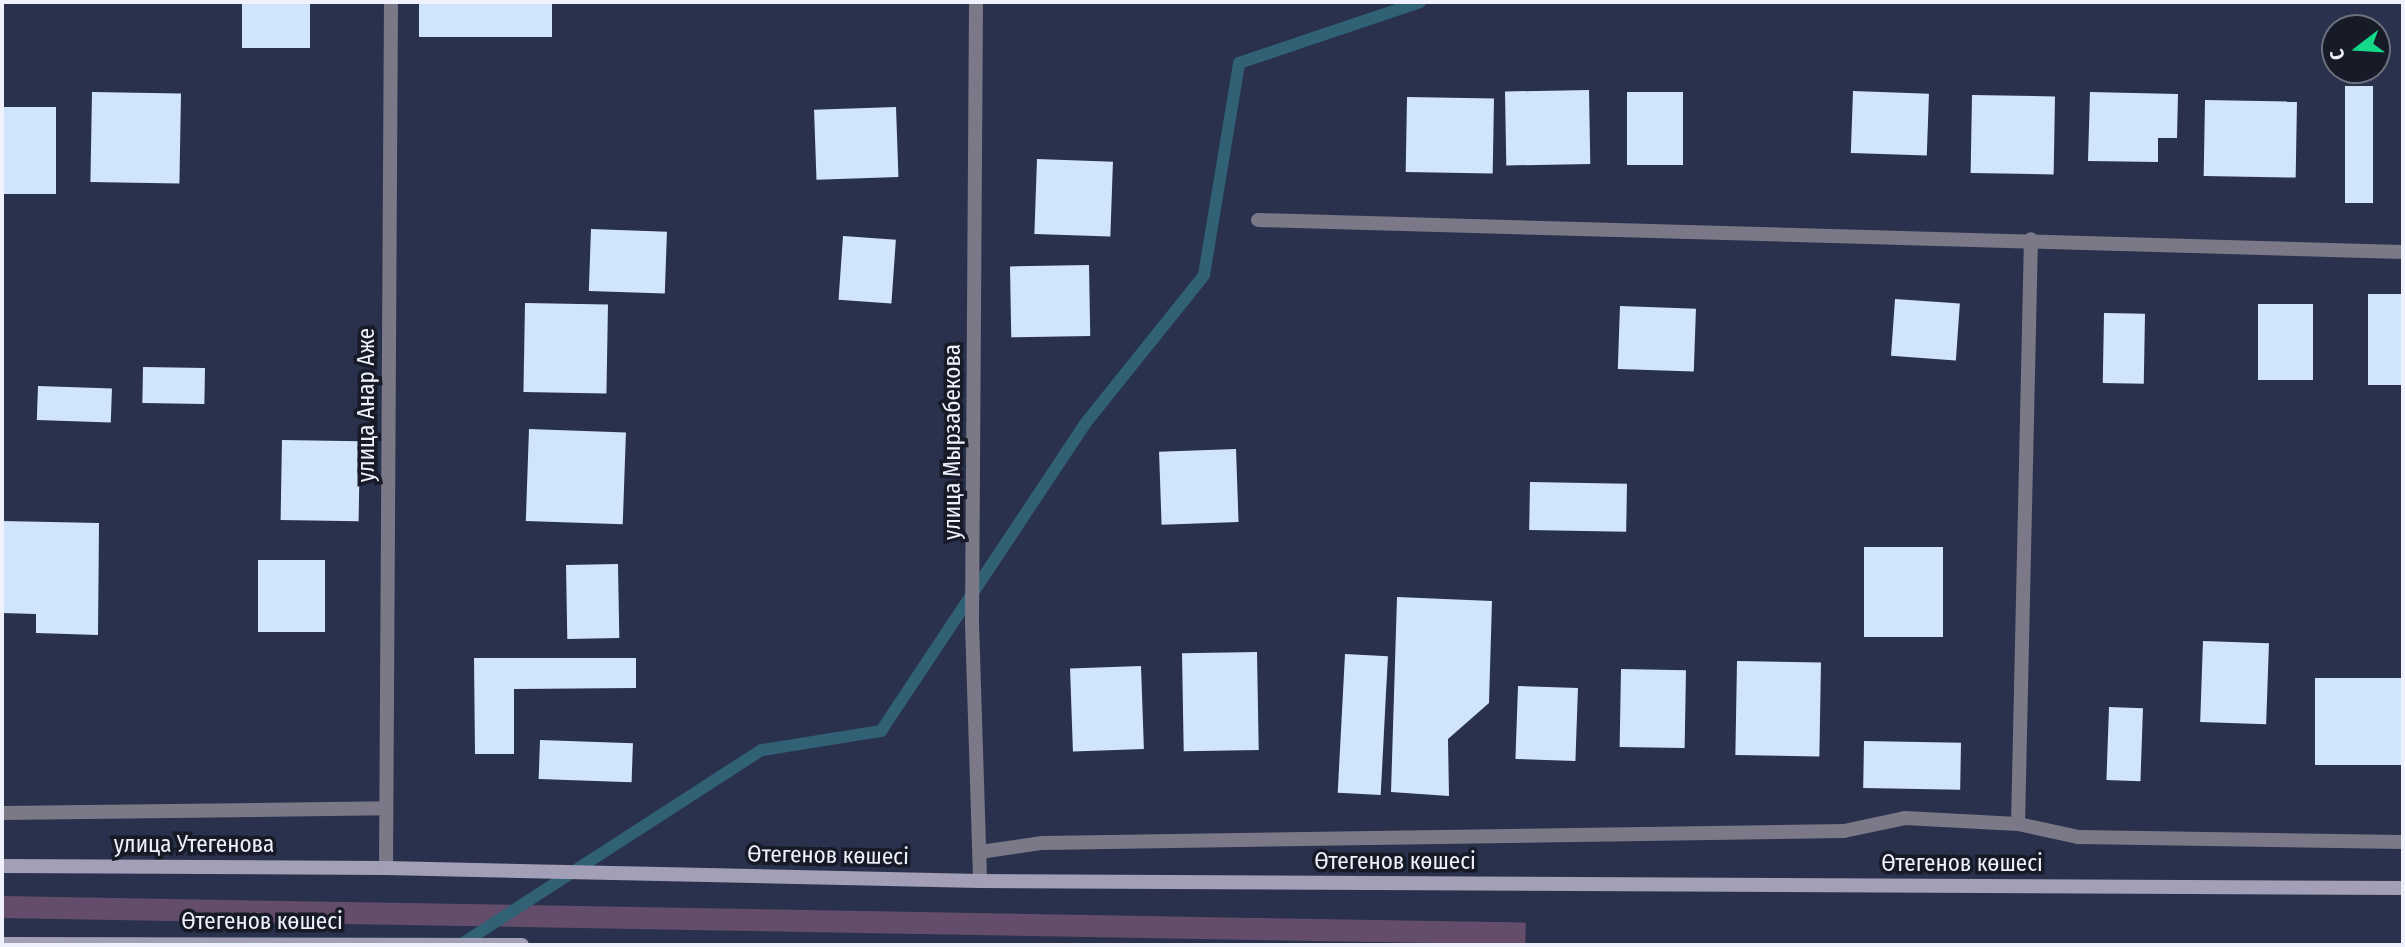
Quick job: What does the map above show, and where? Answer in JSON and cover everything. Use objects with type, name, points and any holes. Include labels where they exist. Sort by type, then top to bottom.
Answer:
[{"type":"main road","name":"улица Утегенова","points":[[2,866],[386,868]]},
{"type":"main road","name":"Өтегенов көшесі","points":[[386,868],[980,881],[2403,888]]},
{"type":"main road","name":"Өтегенов көшесі","points":[[2,944],[522,945]]},
{"type":"street","name":"улица Анар Аже","points":[[386,868],[391,2]]},
{"type":"street","name":"улица Мырзабекова","points":[[976,2],[975,539],[972,623],[980,881]]},
{"type":"street","points":[[1258,220],[2031,239],[2403,252]]},
{"type":"street","points":[[2018,824],[2031,239]]},
{"type":"street","points":[[2,813],[386,808]]},
{"type":"street","points":[[980,852],[1042,843],[1844,831],[1905,818],[2018,824],[2078,837],[2403,842]]},
{"type":"shaded area","points":[[2,896],[1526,923],[1525,945],[2,918]]},
{"type":"building","points":[[242,2],[310,2],[310,48],[242,48]]},
{"type":"building","points":[[419,2],[552,2],[552,37],[419,37]]},
{"type":"building","points":[[2345,86],[2373,86],[2373,203],[2345,203]]},
{"type":"building","points":[[1589,90],[1590,164],[1506,165],[1505,91]]},
{"type":"building","points":[[1853,91],[1929,94],[1927,156],[1851,153]]},
{"type":"building","points":[[92,92],[181,94],[179,184],[90,182]]},
{"type":"building","points":[[1627,92],[1683,92],[1683,165],[1627,165]]},
{"type":"building","points":[[2090,92],[2178,94],[2177,138],[2158,138],[2158,162],[2088,161]]},
{"type":"building","points":[[1972,95],[2055,96],[2054,174],[1971,173]]},
{"type":"building","points":[[1407,97],[1494,99],[1493,174],[1406,172]]},
{"type":"building","points":[[2205,100],[2297,102],[2296,178],[2204,176]]},
{"type":"building","points":[[2,107],[56,107],[56,194],[2,194]]},
{"type":"building","points":[[896,107],[898,177],[816,180],[814,110]]},
{"type":"building","points":[[1037,159],[1113,162],[1110,237],[1034,234]]},
{"type":"building","points":[[591,229],[667,232],[665,294],[589,291]]},
{"type":"building","points":[[843,236],[896,240],[891,304],[839,300]]},
{"type":"building","points":[[1089,265],[1090,336],[1011,337],[1010,266]]},
{"type":"building","points":[[2368,294],[2403,294],[2403,385],[2368,385]]},
{"type":"building","points":[[1895,299],[1960,304],[1956,360],[1891,356]]},
{"type":"building","points":[[525,303],[608,304],[606,393],[523,392]]},
{"type":"building","points":[[2258,304],[2313,304],[2313,380],[2258,380]]},
{"type":"building","points":[[1620,306],[1696,309],[1694,372],[1618,369]]},
{"type":"building","points":[[2104,313],[2145,314],[2144,384],[2103,383]]},
{"type":"building","points":[[143,367],[205,368],[204,404],[142,403]]},
{"type":"building","points":[[38,386],[112,389],[111,423],[37,420]]},
{"type":"building","points":[[529,429],[626,432],[623,524],[526,521]]},
{"type":"building","points":[[282,440],[360,441],[359,521],[281,520]]},
{"type":"building","points":[[1236,449],[1239,522],[1162,525],[1159,452]]},
{"type":"building","points":[[1530,482],[1627,484],[1626,532],[1529,530]]},
{"type":"building","points":[[2,521],[99,523],[98,635],[36,633],[36,614],[2,613]]},
{"type":"building","points":[[1864,547],[1943,547],[1943,637],[1864,637]]},
{"type":"building","points":[[258,560],[325,560],[325,632],[258,632]]},
{"type":"building","points":[[618,564],[619,638],[567,639],[566,565]]},
{"type":"building","points":[[1397,597],[1492,601],[1489,703],[1448,739],[1449,796],[1391,792]]},
{"type":"building","points":[[2203,641],[2269,643],[2266,724],[2200,722]]},
{"type":"building","points":[[1257,652],[1259,750],[1184,751],[1182,653]]},
{"type":"building","points":[[1345,654],[1388,656],[1381,795],[1338,793]]},
{"type":"building","points":[[474,658],[636,658],[636,688],[514,689],[514,754],[475,754]]},
{"type":"building","points":[[1737,661],[1821,662],[1819,756],[1735,755]]},
{"type":"building","points":[[1141,666],[1144,749],[1073,751],[1070,668]]},
{"type":"building","points":[[1621,669],[1686,670],[1685,748],[1620,747]]},
{"type":"building","points":[[2315,678],[2403,678],[2403,765],[2315,765]]},
{"type":"building","points":[[1518,686],[1578,688],[1575,761],[1515,759]]},
{"type":"building","points":[[2109,707],[2143,708],[2140,781],[2106,780]]},
{"type":"building","points":[[540,740],[633,743],[632,782],[539,779]]},
{"type":"building","points":[[1864,741],[1961,743],[1960,790],[1863,788]]},
{"type":"waterway","points":[[460,945],[762,750],[881,731],[1084,425],[1204,275],[1239,63],[1420,2]]}]
